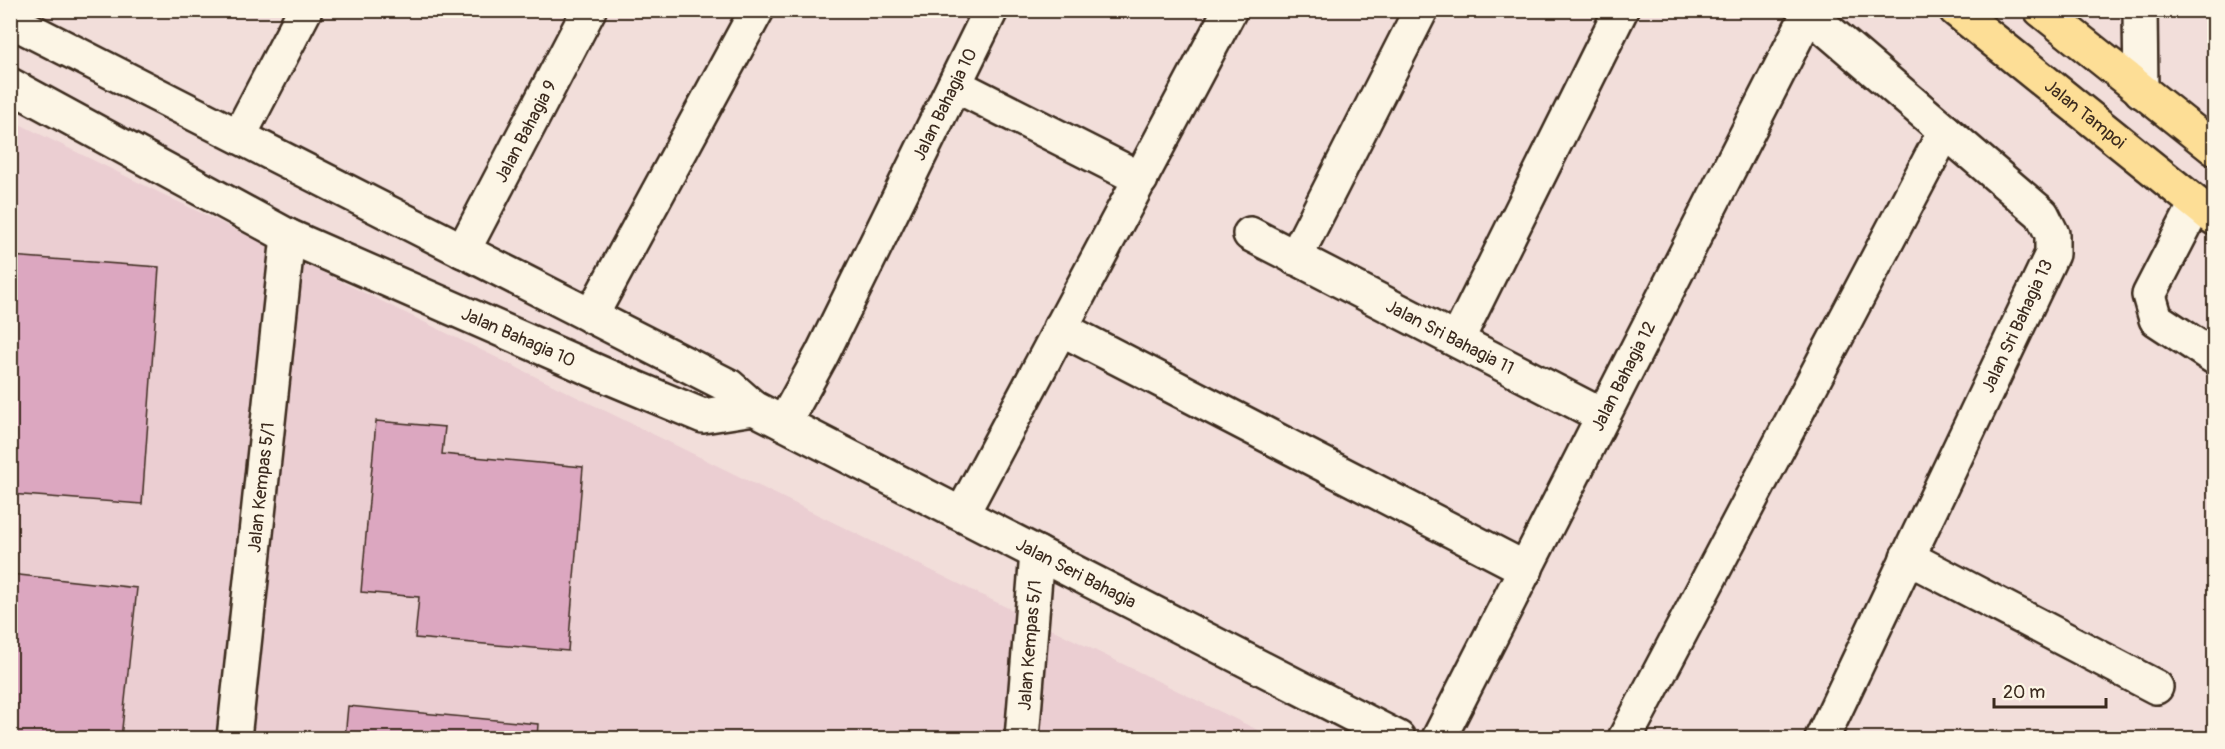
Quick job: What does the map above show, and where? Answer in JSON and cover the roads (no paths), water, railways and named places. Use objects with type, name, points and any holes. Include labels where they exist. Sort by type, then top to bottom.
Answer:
[{"type":"main road","name":"Jalan Tampoi","points":[[1956,10],[2205,211]]},
{"type":"main road","points":[[2041,10],[2214,148]]},
{"type":"street","points":[[239,136],[305,10]]},
{"type":"street","name":"Jalan Bahagia 9","points":[[463,251],[589,10]]},
{"type":"street","points":[[591,316],[757,10]]},
{"type":"street","name":"Jalan Bahagia 10","points":[[784,423],[822,354],[991,10]]},
{"type":"street","points":[[962,514],[1230,10]]},
{"type":"street","points":[[1295,258],[1421,10]]},
{"type":"street","points":[[1457,340],[1621,10]]},
{"type":"street","points":[[2140,10],[2141,92]]},
{"type":"street","name":"Jalan Sri Bahagia 13","points":[[1806,12],[2042,214],[2052,234],[2052,254],[1822,738]]},
{"type":"street","name":"Jalan Bahagia 12","points":[[1439,738],[1806,12]]},
{"type":"street","name":"Jalan Seri Bahagia","points":[[10,20],[729,386],[754,408],[1398,738]]},
{"type":"street","name":"Jalan Bahagia 10","points":[[10,85],[288,236],[607,376],[703,416],[754,408]]},
{"type":"street","points":[[954,85],[1140,179]]},
{"type":"street","points":[[1625,738],[1946,131]]},
{"type":"street","points":[[2205,211],[2149,295],[2156,320],[2214,357]]},
{"type":"street","name":"Jalan Sri Bahagia 11","points":[[1250,234],[1603,416]]},
{"type":"street","name":"Jalan Kempas 5/1","points":[[234,738],[288,236]]},
{"type":"street","points":[[1060,328],[1526,569]]},
{"type":"street","name":"Jalan Kempas 5/1","points":[[1022,738],[1037,553]]},
{"type":"street","points":[[1907,557],[2156,687]]}]
